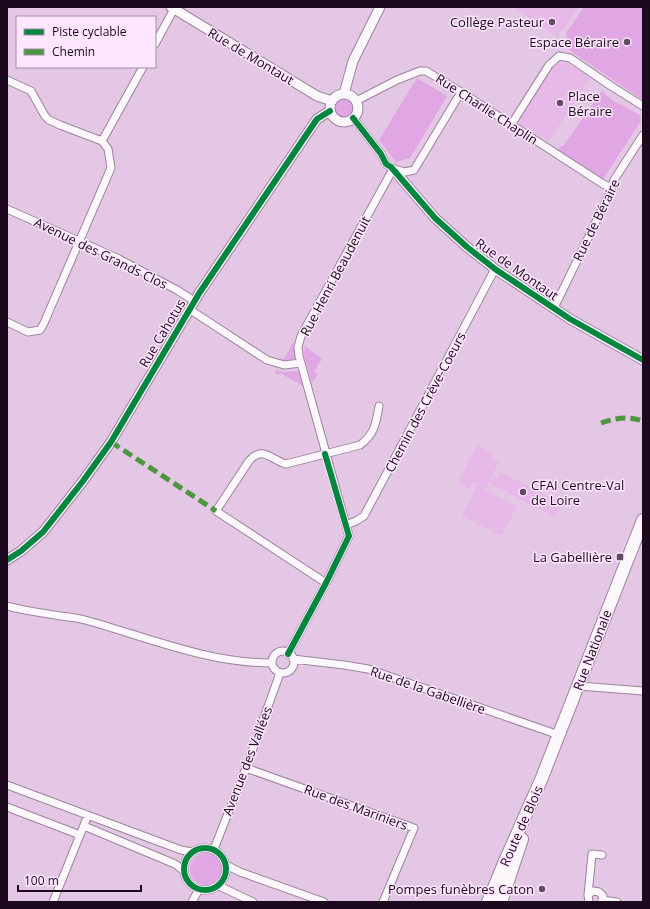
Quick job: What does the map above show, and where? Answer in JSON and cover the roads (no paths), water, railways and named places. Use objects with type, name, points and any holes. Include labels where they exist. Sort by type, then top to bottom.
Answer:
[{"type":"main road","name":"Rue Nationale","points":[[541,780],[560,735],[643,520]]},
{"type":"main road","name":"Route de Blois","points":[[488,902],[511,846],[541,780]]},
{"type":"main road","name":"Route de Blois","points":[[501,902],[541,780]]},
{"type":"street","points":[[344,94],[353,61],[380,7]]},
{"type":"street","points":[[156,42],[173,8]]},
{"type":"street","name":"Rue de Montaut","points":[[173,8],[318,96],[332,100]]},
{"type":"street","points":[[511,124],[549,65],[559,56],[570,58],[643,106]]},
{"type":"street","points":[[102,141],[142,68]]},
{"type":"street","name":"Rue Charlie Chaplin","points":[[356,101],[397,80],[420,71],[430,73],[611,188]]},
{"type":"street","points":[[7,80],[31,92],[45,116],[49,120],[102,141],[108,149],[111,168],[80,242],[40,330],[28,332],[7,322]]},
{"type":"street","points":[[393,169],[405,172],[414,170],[461,92]]},
{"type":"street","points":[[344,94],[351,96],[356,101],[358,109],[353,118],[347,121],[339,121],[332,116],[330,104],[337,95],[344,94]]},
{"type":"street","name":"Rue Cahotus","points":[[7,560],[21,551],[43,532],[83,481],[111,442],[194,301],[317,119],[330,111]]},
{"type":"street","name":"Rue de Montaut","points":[[353,118],[381,154],[386,164],[393,169],[435,218],[467,247],[495,270],[570,320],[643,360]]},
{"type":"street","name":"Rue de Béraire","points":[[554,308],[614,180],[643,135]]},
{"type":"street","name":"Rue Henri Beaudenuit","points":[[291,656],[349,536],[325,454],[298,347],[301,336],[393,169]]},
{"type":"street","name":"Avenue des Grands Clos","points":[[7,209],[119,259],[178,290],[194,301]]},
{"type":"street","name":"Chemin des Crève-Coeurs","points":[[346,525],[364,516],[495,270]]},
{"type":"street","points":[[189,309],[267,360],[284,365],[301,363]]},
{"type":"street","points":[[326,583],[216,511],[249,460],[254,455],[261,453],[269,455],[286,464],[360,445],[369,439],[376,426],[379,406]]},
{"type":"street","points":[[7,606],[84,619],[161,644],[215,657],[246,663],[272,663]]},
{"type":"street","points":[[280,652],[291,656],[293,665],[291,669],[280,673],[274,669],[272,663],[277,653],[280,652]]},
{"type":"street","name":"Rue de la Gabellière","points":[[291,656],[368,669],[560,735]]},
{"type":"street","name":"Avenue des Vallées","points":[[214,849],[246,768],[280,673]]},
{"type":"street","points":[[579,686],[643,691]]},
{"type":"street","name":"Rue des Mariniers","points":[[246,768],[414,828],[383,902]]},
{"type":"street","points":[[7,785],[181,850],[192,852],[203,848],[214,849],[224,859],[226,865],[225,877],[218,886],[206,890],[199,889],[189,882],[184,871],[175,864],[84,826]]},
{"type":"street","points":[[7,807],[80,835]]},
{"type":"street","points":[[53,902],[88,815]]},
{"type":"street","points":[[184,871],[185,864],[192,852]]},
{"type":"street","points":[[588,898],[592,854],[602,855]]},
{"type":"street","points":[[226,865],[240,872],[324,902]]},
{"type":"street","points":[[218,886],[253,902]]},
{"type":"street","points":[[192,902],[199,889]]},
{"type":"street","points":[[588,898],[593,891],[599,892],[603,896],[602,901],[617,902]]},
{"type":"place","name":"Collège Pasteur","points":[[552,22]]},
{"type":"place","name":"Espace Béraire","points":[[627,42]]},
{"type":"place","name":"Place Béraire","points":[[560,103]]},
{"type":"place","name":"CFAI Centre-Val de Loire","points":[[523,492]]},
{"type":"place","name":"La Gabellière","points":[[620,557]]},
{"type":"place","name":"Pompes funèbres Caton","points":[[542,889]]}]
